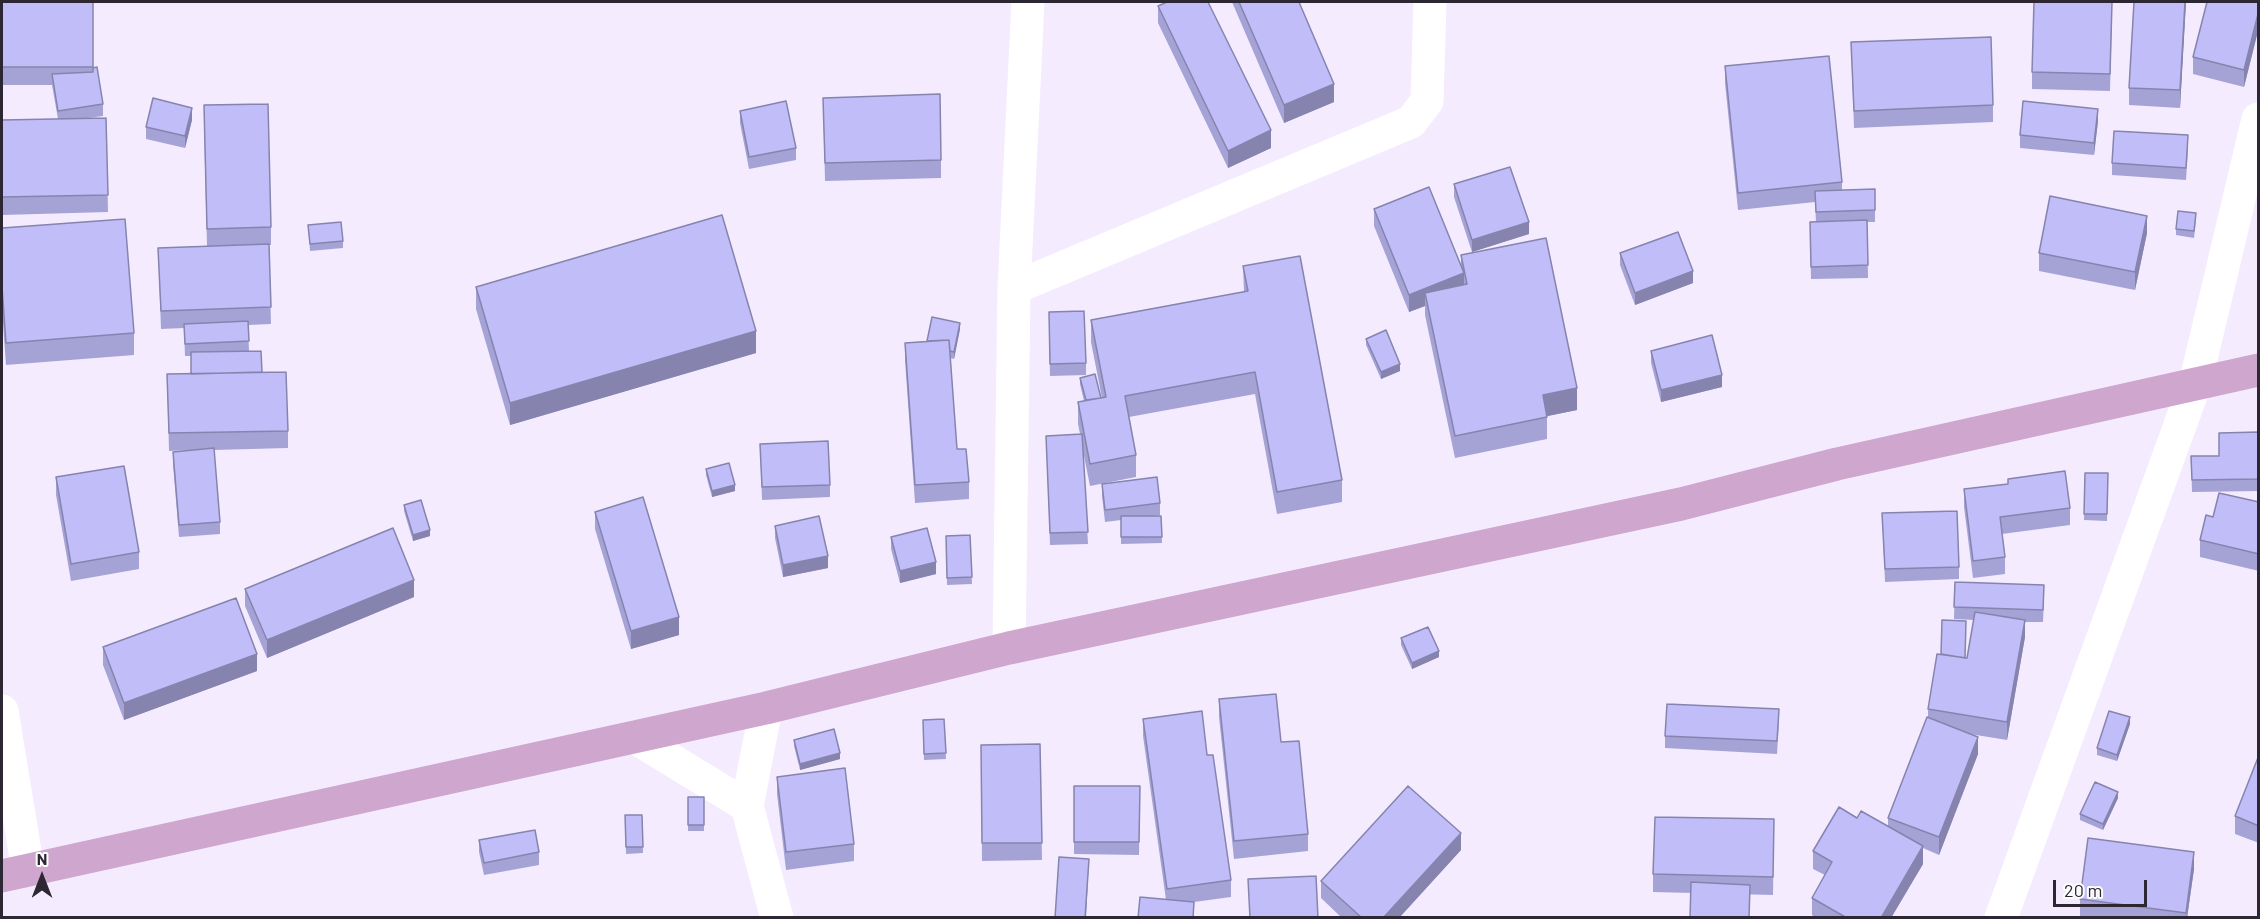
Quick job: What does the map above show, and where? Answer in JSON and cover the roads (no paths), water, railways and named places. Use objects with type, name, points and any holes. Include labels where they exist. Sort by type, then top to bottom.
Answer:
[{"type":"main road","points":[[15,873],[766,708],[1009,648],[1681,504],[1837,464],[2259,370]]},
{"type":"street","points":[[1009,648],[1014,288],[1028,2]]},
{"type":"street","points":[[1014,288],[1411,122],[1427,101],[1430,2]]},
{"type":"street","points":[[2001,918],[2194,384],[2259,119]]},
{"type":"street","points":[[766,708],[747,806],[777,918]]},
{"type":"street","points":[[2,711],[15,873]]},
{"type":"street","points":[[634,737],[747,806]]}]
